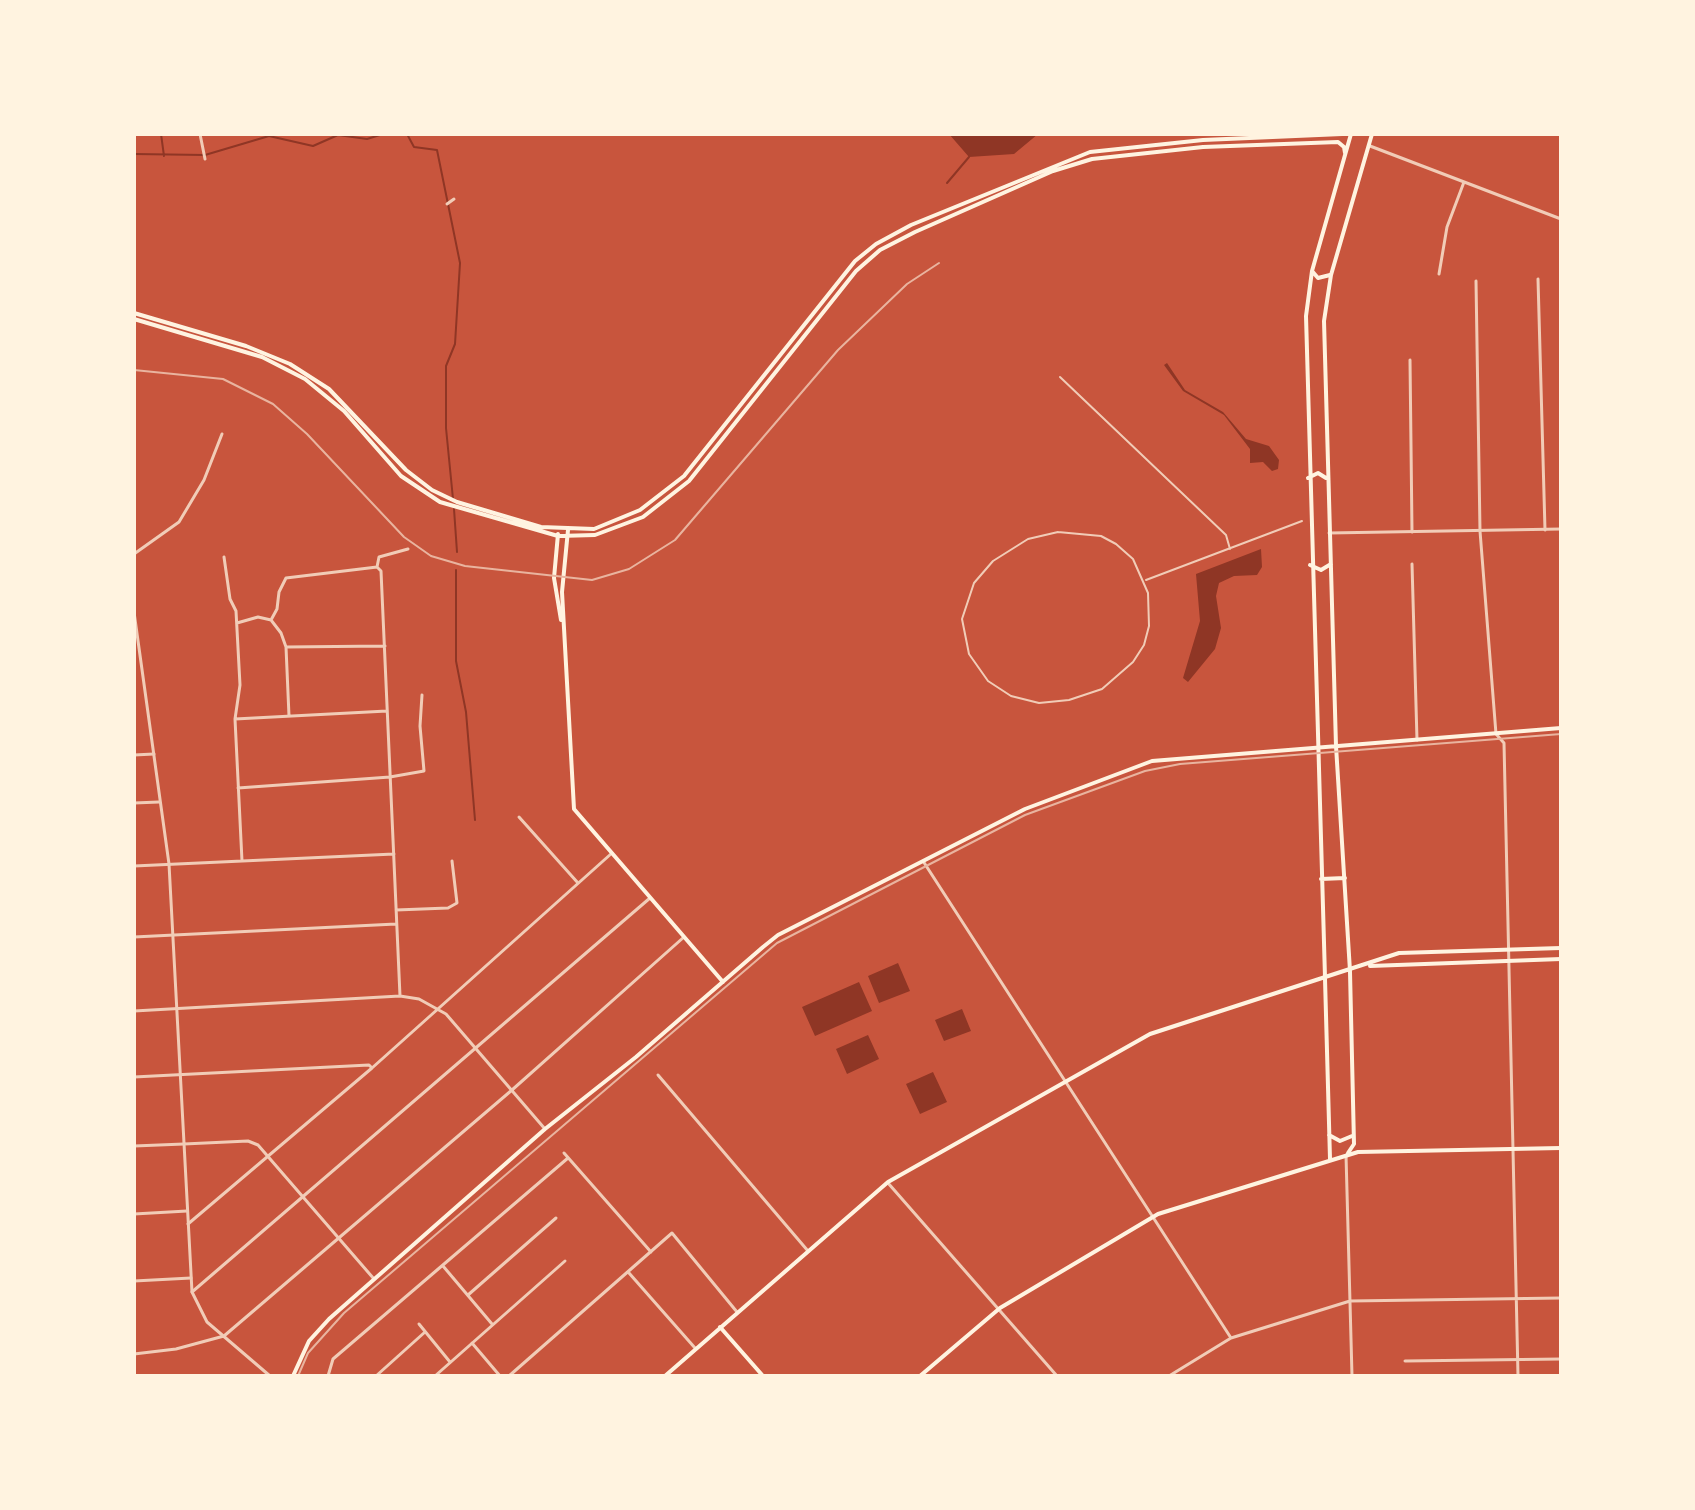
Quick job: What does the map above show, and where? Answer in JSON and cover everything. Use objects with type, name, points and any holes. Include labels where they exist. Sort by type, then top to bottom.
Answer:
[{"type":"main road","points":[[134,316],[246,346],[290,364],[329,389],[406,470],[432,490],[457,502],[559,529],[594,529],[624,518],[671,489],[696,463],[837,282],[876,244],[937,213],[1077,156],[1119,147],[1203,140],[1342,134]]},
{"type":"main road","points":[[1330,1159],[1310,565],[1306,316],[1312,271],[1351,134]]},
{"type":"main road","points":[[1346,1155],[1353,1148],[1350,971],[1336,746],[1324,321],[1331,275],[1372,134]]},
{"type":"main road","points":[[134,316],[262,357],[305,379],[344,411],[401,476],[440,502],[514,526],[558,536],[595,535],[626,525],[675,494],[701,467],[842,286],[880,250],[940,220],[1066,166],[1120,154],[1203,147],[1338,142],[1345,153]]},
{"type":"main road","points":[[1312,271],[1318,278],[1331,275]]},
{"type":"main road","points":[[1308,478],[1318,473],[1328,480]]},
{"type":"main road","points":[[559,529],[554,578],[563,638]]},
{"type":"main road","points":[[568,530],[561,581],[574,809],[723,982]]},
{"type":"main road","points":[[1310,565],[1321,570],[1331,564]]},
{"type":"main road","points":[[293,1376],[302,1352],[317,1331],[374,1279],[545,1129],[636,1057],[778,935],[1025,809],[1152,761],[1561,728]]},
{"type":"main road","points":[[1321,879],[1345,878]]},
{"type":"main road","points":[[665,1376],[888,1182],[1150,1034],[1360,968],[1383,957],[1421,951],[1561,948]]},
{"type":"main road","points":[[1550,959],[1555,954],[1551,949]]},
{"type":"main road","points":[[1421,951],[1413,956],[1421,962]]},
{"type":"main road","points":[[1360,968],[1421,962],[1561,959]]},
{"type":"main road","points":[[1329,1135],[1344,1141],[1353,1134]]},
{"type":"main road","points":[[920,1376],[1000,1308],[1151,1217],[1346,1155],[1561,1148]]},
{"type":"main road","points":[[720,1327],[763,1376]]},
{"type":"street","points":[[200,134],[205,159]]},
{"type":"street","points":[[1369,145],[1561,219]]},
{"type":"street","points":[[1439,274],[1447,227],[1464,182]]},
{"type":"street","points":[[447,204],[454,199]]},
{"type":"street","points":[[1538,279],[1545,530]]},
{"type":"street","points":[[1476,281],[1480,531],[1496,734],[1504,743],[1518,1376]]},
{"type":"street","points":[[1410,360],[1412,532]]},
{"type":"street","points":[[1060,377],[1226,535],[1230,549]]},
{"type":"street","points":[[134,554],[179,522],[204,480],[222,434]]},
{"type":"street","points":[[1144,581],[1302,521]]},
{"type":"street","points":[[1329,533],[1561,529]]},
{"type":"street","points":[[1058,532],[1101,536],[1133,559],[1144,581],[1150,607],[1144,645],[1118,677],[1085,696],[1039,703],[1011,696],[988,681],[969,654],[962,619],[974,583],[993,561],[1028,539],[1058,532]]},
{"type":"street","points":[[377,567],[379,557],[408,549]]},
{"type":"street","points":[[224,557],[236,623],[240,685],[235,719],[242,861]]},
{"type":"street","points":[[1412,564],[1417,740]]},
{"type":"street","points":[[271,620],[286,578],[377,567]]},
{"type":"street","points":[[377,567],[381,571],[400,996]]},
{"type":"street","points":[[134,612],[169,864],[192,1292],[207,1322],[270,1376]]},
{"type":"street","points":[[236,623],[258,617],[271,620],[281,633],[286,647],[289,717]]},
{"type":"street","points":[[286,647],[385,646]]},
{"type":"street","points":[[238,788],[390,777],[426,769],[420,726],[422,695]]},
{"type":"street","points":[[235,719],[387,711]]},
{"type":"street","points":[[134,755],[154,754]]},
{"type":"street","points":[[134,803],[159,802]]},
{"type":"street","points":[[519,817],[578,883]]},
{"type":"street","points":[[188,1224],[372,1068],[612,853]]},
{"type":"street","points":[[134,866],[394,854]]},
{"type":"street","points":[[396,910],[448,908],[457,903],[452,861]]},
{"type":"street","points":[[923,861],[1231,1338]]},
{"type":"street","points":[[192,1292],[650,898]]},
{"type":"street","points":[[134,937],[396,924]]},
{"type":"street","points":[[134,1354],[176,1349],[224,1336],[512,1090],[684,937]]},
{"type":"street","points":[[134,1011],[400,996],[419,999],[438,1008],[477,1048],[545,1129]]},
{"type":"street","points":[[134,1077],[369,1065],[372,1068]]},
{"type":"street","points":[[658,1075],[808,1251]]},
{"type":"street","points":[[134,1146],[248,1141],[258,1145],[374,1279]]},
{"type":"street","points":[[564,1153],[651,1252]]},
{"type":"street","points":[[1346,1155],[1352,1376]]},
{"type":"street","points":[[328,1376],[333,1359],[568,1158]]},
{"type":"street","points":[[888,1182],[1057,1376]]},
{"type":"street","points":[[134,1214],[187,1211]]},
{"type":"street","points":[[468,1295],[556,1218]]},
{"type":"street","points":[[509,1376],[672,1233],[737,1312]]},
{"type":"street","points":[[435,1376],[565,1261]]},
{"type":"street","points":[[443,1266],[493,1324]]},
{"type":"street","points":[[629,1273],[695,1348]]},
{"type":"street","points":[[134,1281],[191,1278]]},
{"type":"street","points":[[1169,1376],[1231,1338],[1350,1301],[1561,1298]]},
{"type":"street","points":[[419,1324],[450,1362]]},
{"type":"street","points":[[376,1376],[425,1332]]},
{"type":"street","points":[[472,1343],[500,1376]]},
{"type":"street","points":[[1405,1361],[1561,1359]]},
{"type":"shaded area","points":[[949,134],[1038,134],[1014,154],[969,157]]},
{"type":"shaded area","points":[[1167,363],[1185,390],[1223,412],[1246,439],[1269,446],[1279,460],[1278,469],[1272,471],[1263,462],[1250,463],[1250,449],[1224,415],[1183,391],[1164,365]]},
{"type":"shaded area","points":[[1261,549],[1262,567],[1257,575],[1234,576],[1219,583],[1216,596],[1221,628],[1215,649],[1188,682],[1183,678],[1200,621],[1196,574]]},
{"type":"shaded area","points":[[898,963],[910,991],[879,1003],[868,976]]},
{"type":"shaded area","points":[[859,982],[872,1011],[815,1036],[802,1007]]},
{"type":"shaded area","points":[[962,1009],[971,1031],[944,1041],[935,1020]]},
{"type":"shaded area","points":[[868,1035],[879,1059],[847,1074],[836,1049]]},
{"type":"shaded area","points":[[933,1072],[947,1102],[920,1114],[906,1084]]},
{"type":"waterway","points":[[161,134],[164,156]]},
{"type":"waterway","points":[[134,154],[205,155],[269,136],[313,146],[338,135],[367,139],[383,134]]},
{"type":"waterway","points":[[407,134],[414,147],[437,150],[460,263],[455,344],[446,366],[446,428],[453,499]]},
{"type":"waterway","points":[[947,183],[969,157]]},
{"type":"waterway","points":[[454,509],[457,552]]},
{"type":"waterway","points":[[456,570],[456,661],[466,712],[475,820]]},
{"type":"tram line","points":[[298,1376],[308,1353],[344,1313],[777,943],[1025,815],[1145,771],[1180,764],[1561,734]]},
{"type":"railway","points":[[134,370],[223,379],[273,404],[307,434],[404,537],[431,556],[465,566],[592,580],[629,569],[675,540],[838,350],[907,284],[939,263]]}]
